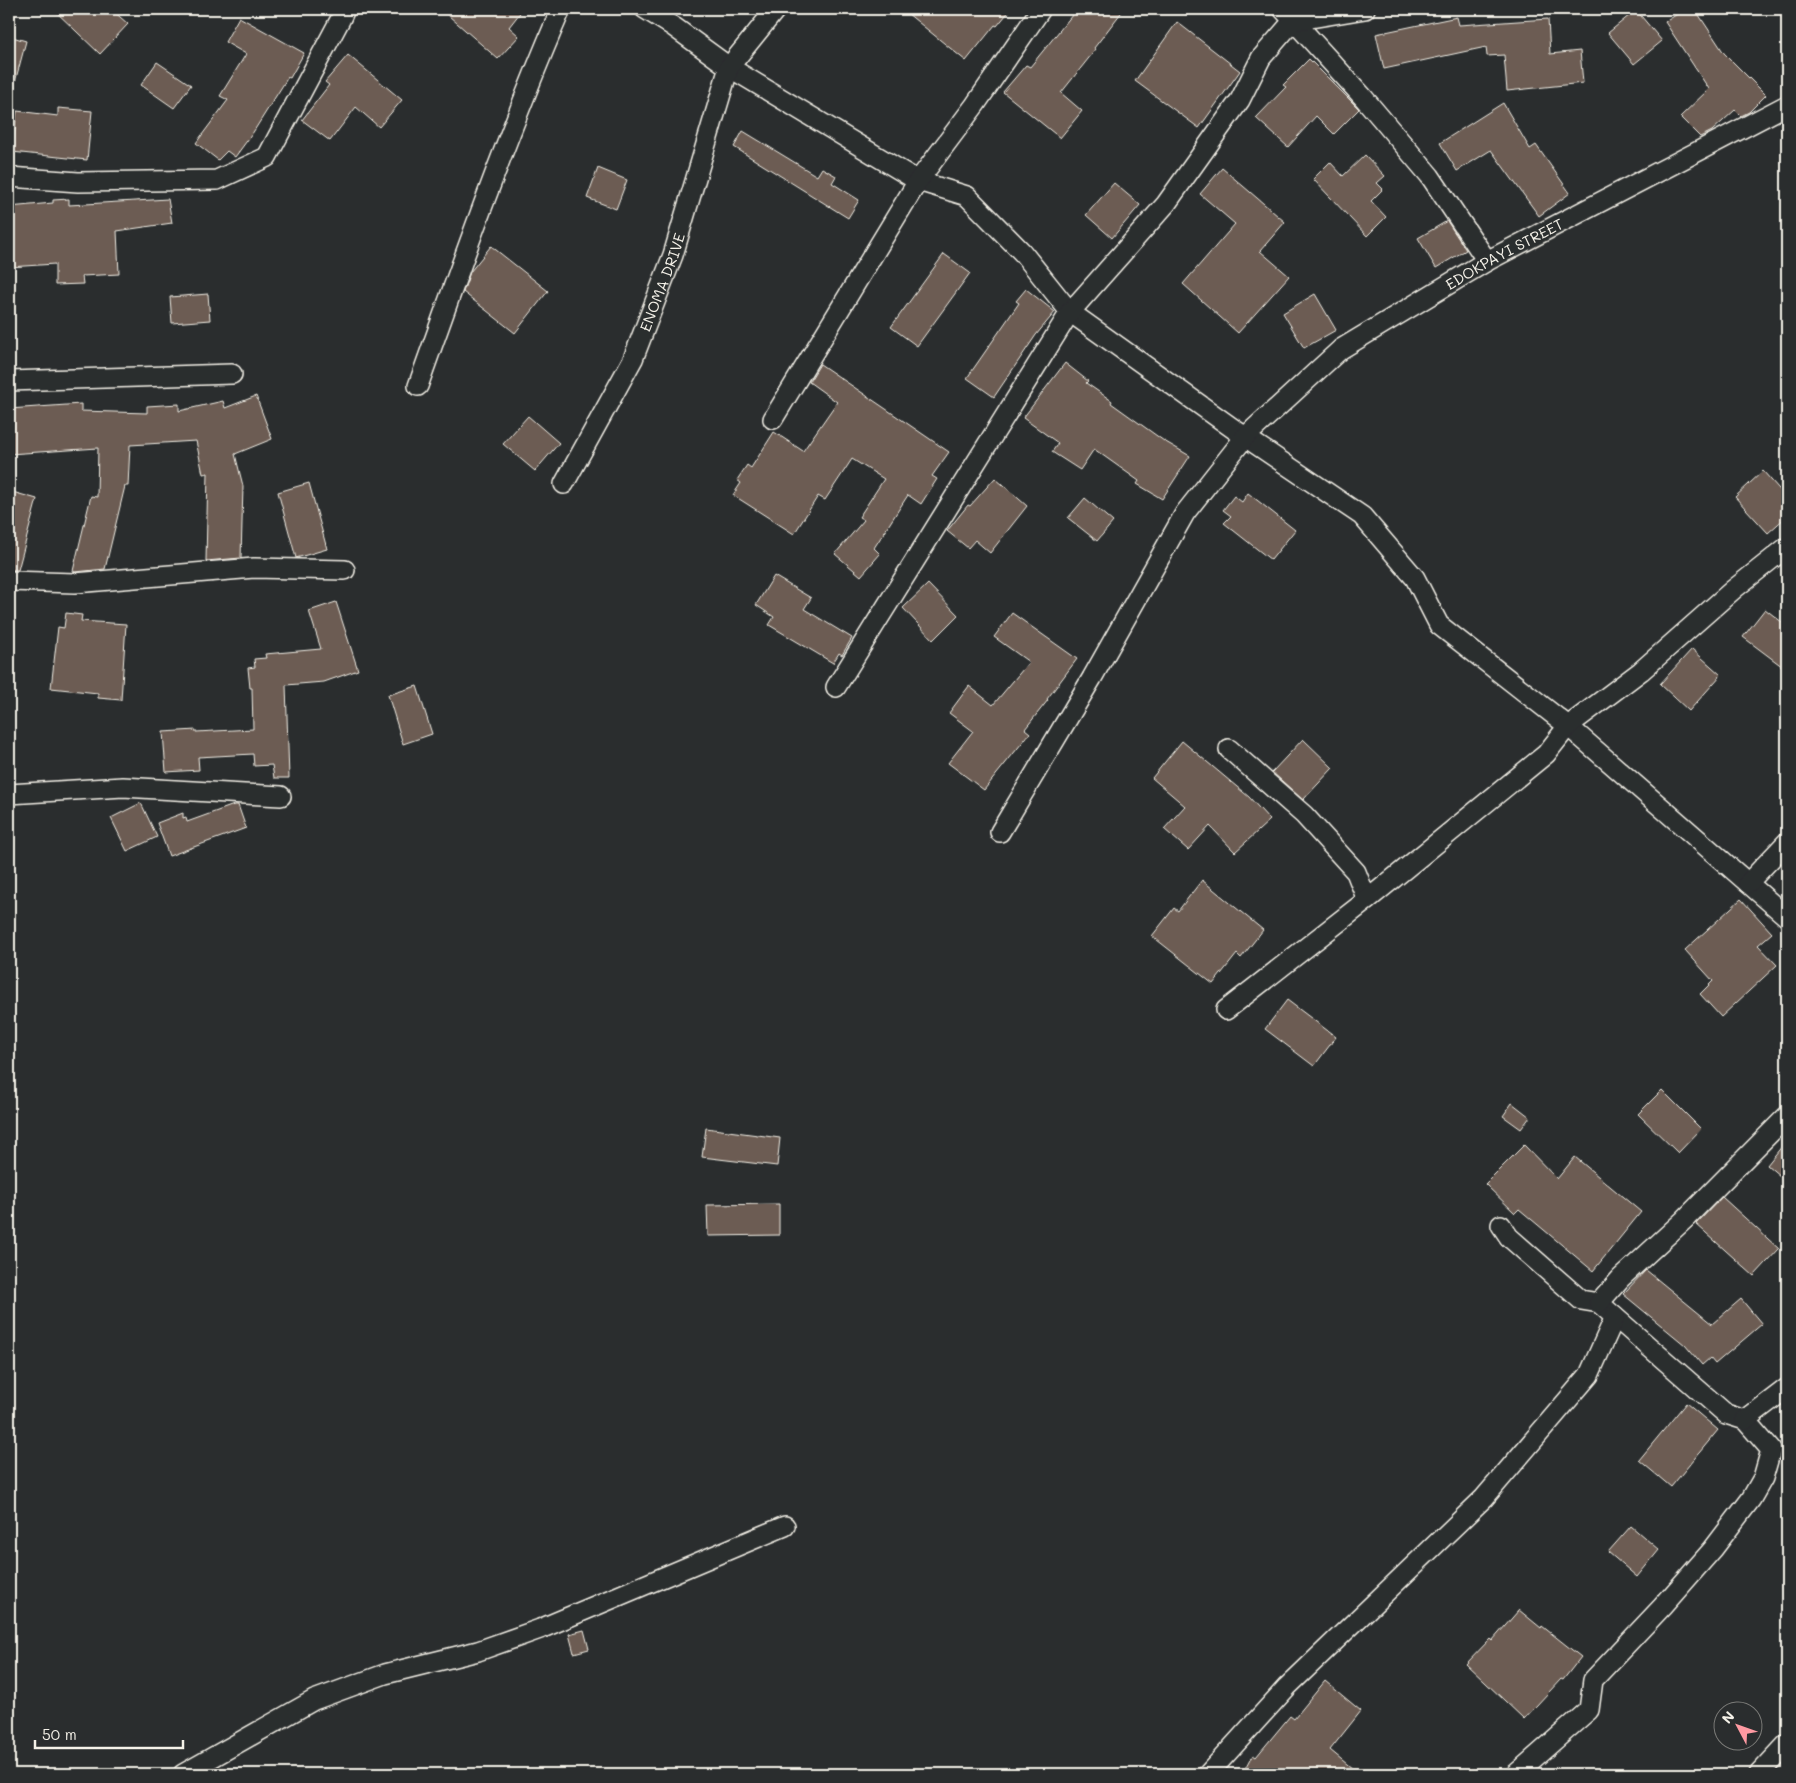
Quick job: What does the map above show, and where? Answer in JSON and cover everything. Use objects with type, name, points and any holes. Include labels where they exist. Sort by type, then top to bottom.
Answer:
[{"type":"street","points":[[9,177],[78,182],[216,180],[267,157],[342,18],[345,9]]},
{"type":"street","points":[[418,386],[484,200],[531,79],[561,9]]},
{"type":"street","points":[[645,9],[674,27],[729,67],[918,181],[967,196],[1022,252],[1070,312],[1245,437],[1362,516],[1415,578],[1439,624],[1568,726],[1787,917]]},
{"type":"street","points":[[729,67],[776,9]]},
{"type":"street","points":[[773,419],[918,181],[975,105],[1041,9]]},
{"type":"street","points":[[1288,15],[1365,9]]},
{"type":"street","points":[[1288,15],[1363,97],[1430,176],[1487,262]]},
{"type":"street","points":[[836,687],[1070,312],[1166,204],[1240,100],[1261,58],[1288,15]]},
{"type":"street","name":"ENOMA DRIVE","points":[[564,484],[633,359],[673,255],[729,67]]},
{"type":"street","name":"EDOKPAYI STREET","points":[[1000,832],[1092,678],[1185,513],[1245,437],[1341,349],[1487,262],[1787,105]]},
{"type":"street","points":[[9,381],[232,374]]},
{"type":"street","points":[[1226,1010],[1367,900],[1546,754],[1568,726],[1641,671],[1734,589],[1787,547]]},
{"type":"street","points":[[9,581],[75,583],[254,568],[345,570]]},
{"type":"street","points":[[1229,748],[1304,815],[1356,872],[1367,900]]},
{"type":"street","points":[[9,794],[123,788],[281,796]]},
{"type":"street","points":[[1748,883],[1787,842]]},
{"type":"street","points":[[1599,1303],[1621,1278],[1684,1220],[1787,1116]]},
{"type":"street","points":[[1501,1225],[1509,1237],[1581,1300],[1599,1303],[1726,1414],[1745,1420],[1771,1450],[1763,1478],[1751,1499],[1713,1548],[1662,1607],[1593,1680],[1589,1710],[1516,1774]]},
{"type":"street","points":[[1208,1774],[1287,1687],[1484,1498],[1589,1375],[1615,1317]]},
{"type":"street","points":[[1745,1420],[1787,1388]]},
{"type":"street","points":[[184,1774],[314,1700],[385,1674],[478,1651],[540,1629],[785,1526]]},
{"type":"street","points":[[1759,1774],[1787,1744]]},
{"type":"building","points":[[53,9],[111,9],[128,24],[100,54]]},
{"type":"building","points":[[441,9],[523,9],[509,27],[519,36],[498,59]]},
{"type":"building","points":[[902,9],[1011,9],[997,26],[995,25],[966,61]]},
{"type":"building","points":[[1077,9],[1124,9],[1094,48],[1096,49],[1061,93],[1082,111],[1060,138],[1003,92],[1026,65],[1030,67]]},
{"type":"building","points":[[1685,9],[1695,9],[1724,53],[1766,95],[1749,112],[1741,116],[1735,110],[1712,131],[1700,137],[1680,117],[1709,89],[1665,22]]},
{"type":"building","points":[[1636,10],[1662,41],[1634,64],[1608,33]]},
{"type":"building","points":[[239,17],[304,53],[290,78],[288,77],[235,157],[227,151],[218,160],[196,143],[228,100],[220,96],[246,54],[225,42]]},
{"type":"building","points":[[1457,17],[1459,25],[1548,19],[1550,54],[1580,51],[1583,83],[1507,91],[1504,55],[1487,56],[1486,47],[1384,69],[1376,34]]},
{"type":"building","points":[[1177,22],[1240,71],[1199,128],[1135,81]]},
{"type":"building","points":[[9,36],[26,41],[14,86],[9,85]]},
{"type":"building","points":[[348,55],[402,100],[379,127],[356,107],[330,141],[302,120],[329,85],[325,82]]},
{"type":"building","points":[[1309,59],[1359,109],[1334,134],[1316,116],[1288,147],[1256,118],[1286,87],[1283,85]]},
{"type":"building","points":[[157,62],[191,85],[174,108],[141,85]]},
{"type":"building","points":[[1503,103],[1530,149],[1536,145],[1570,193],[1539,216],[1491,150],[1457,171],[1440,143]]},
{"type":"building","points":[[58,108],[92,111],[87,160],[12,152],[17,111],[58,116]]},
{"type":"building","points":[[743,131],[817,176],[822,168],[836,176],[832,183],[859,200],[848,218],[734,147]]},
{"type":"building","points":[[1365,155],[1385,176],[1377,183],[1383,189],[1371,201],[1386,217],[1367,236],[1313,179],[1330,162],[1343,176]]},
{"type":"building","points":[[598,168],[627,180],[616,209],[587,198]]},
{"type":"building","points":[[1222,168],[1285,222],[1260,251],[1289,276],[1238,333],[1183,284],[1235,224],[1200,194]]},
{"type":"building","points":[[1114,183],[1140,205],[1112,238],[1086,215]]},
{"type":"building","points":[[69,199],[69,205],[168,199],[172,223],[117,231],[119,274],[82,276],[83,284],[55,285],[55,264],[9,267],[9,207],[53,203],[53,200]]},
{"type":"building","points":[[1447,221],[1466,250],[1436,268],[1418,238]]},
{"type":"building","points":[[491,246],[548,291],[515,333],[463,292],[470,272]]},
{"type":"building","points":[[944,254],[970,273],[917,346],[891,327]]},
{"type":"building","points":[[1026,289],[1055,312],[1036,335],[994,397],[967,378],[1019,303],[1016,301]]},
{"type":"building","points":[[208,294],[210,320],[172,323],[170,297]]},
{"type":"building","points":[[1315,294],[1336,330],[1304,348],[1283,313]]},
{"type":"building","points":[[1065,363],[1088,381],[1086,383],[1112,401],[1111,403],[1164,441],[1190,456],[1162,499],[1137,484],[1139,481],[1094,449],[1080,470],[1052,452],[1058,443],[1023,418]]},
{"type":"building","points":[[820,364],[949,452],[932,476],[937,479],[921,504],[908,495],[874,548],[880,554],[861,576],[835,554],[864,520],[859,517],[884,479],[852,459],[825,500],[818,496],[794,534],[733,495],[741,483],[737,480],[747,465],[751,468],[774,432],[803,451],[837,402],[809,382]]},
{"type":"building","points":[[256,396],[272,439],[235,454],[243,486],[241,558],[206,561],[208,473],[203,474],[196,441],[130,445],[128,486],[125,486],[105,569],[75,572],[73,571],[91,496],[97,497],[98,448],[9,454],[9,409],[81,404],[81,411],[147,413],[147,406],[179,404],[179,411],[223,401],[225,408]]},
{"type":"building","points":[[528,416],[559,443],[535,471],[503,444]]},
{"type":"building","points":[[1763,471],[1787,498],[1787,516],[1768,533],[1735,497]]},
{"type":"building","points":[[995,478],[1027,506],[990,553],[975,540],[968,548],[947,531],[968,505],[970,506]]},
{"type":"building","points":[[309,483],[327,549],[296,558],[278,492]]},
{"type":"building","points":[[9,491],[37,499],[18,570],[9,570]]},
{"type":"building","points":[[1248,493],[1295,530],[1271,560],[1224,523],[1231,516],[1223,510],[1234,496],[1242,502]]},
{"type":"building","points":[[1085,498],[1113,522],[1097,541],[1068,518]]},
{"type":"building","points":[[774,576],[811,598],[804,609],[852,638],[842,655],[839,653],[833,663],[769,625],[774,617],[756,605]]},
{"type":"building","points":[[928,584],[958,615],[933,640],[903,608]]},
{"type":"building","points":[[336,602],[358,670],[324,682],[286,685],[289,778],[274,778],[272,765],[254,766],[253,754],[198,757],[199,770],[166,772],[163,732],[253,729],[252,688],[250,688],[248,668],[255,667],[254,659],[266,658],[265,654],[321,649],[309,611]]},
{"type":"building","points":[[1765,609],[1787,626],[1787,670],[1743,637]]},
{"type":"building","points":[[66,613],[82,615],[81,621],[126,624],[121,700],[98,698],[98,693],[51,688],[58,627],[64,628]]},
{"type":"building","points":[[1012,613],[1077,659],[1025,729],[1030,733],[984,790],[948,763],[973,731],[949,713],[969,686],[993,705],[1029,662],[994,637]]},
{"type":"building","points":[[1692,649],[1721,675],[1689,711],[1660,684]]},
{"type":"building","points":[[417,686],[432,734],[403,744],[388,695]]},
{"type":"building","points":[[1303,739],[1333,768],[1303,800],[1272,772]]},
{"type":"building","points":[[1182,741],[1249,797],[1270,820],[1235,852],[1210,826],[1188,850],[1164,829],[1185,806],[1152,778]]},
{"type":"building","points":[[141,803],[157,837],[127,851],[111,818]]},
{"type":"building","points":[[238,805],[246,828],[169,856],[157,823],[183,813],[183,818],[186,817],[187,822]]},
{"type":"building","points":[[1202,880],[1263,930],[1241,958],[1237,954],[1213,984],[1152,936],[1174,908],[1178,911]]},
{"type":"building","points":[[1741,899],[1772,933],[1758,945],[1777,965],[1721,1017],[1700,994],[1713,981],[1685,950]]},
{"type":"building","points":[[1287,1000],[1336,1037],[1314,1066],[1265,1029]]},
{"type":"building","points":[[1662,1090],[1701,1129],[1678,1153],[1638,1114]]},
{"type":"building","points":[[1512,1103],[1530,1117],[1521,1129],[1503,1116]]},
{"type":"building","points":[[706,1128],[780,1138],[777,1166],[702,1157]]},
{"type":"building","points":[[1787,1140],[1787,1182],[1767,1165]]},
{"type":"building","points":[[1524,1145],[1557,1179],[1575,1157],[1641,1212],[1593,1271],[1519,1209],[1515,1213],[1485,1184]]},
{"type":"building","points":[[1722,1197],[1779,1249],[1754,1276],[1696,1224]]},
{"type":"building","points":[[779,1204],[779,1235],[708,1236],[707,1205]]},
{"type":"building","points":[[1646,1270],[1712,1324],[1741,1299],[1762,1324],[1715,1364],[1710,1358],[1702,1365],[1685,1345],[1623,1294]]},
{"type":"building","points":[[1686,1403],[1718,1430],[1671,1487],[1639,1460]]},
{"type":"building","points":[[1631,1526],[1659,1550],[1637,1577],[1608,1552]]},
{"type":"building","points":[[1519,1610],[1581,1657],[1563,1680],[1561,1679],[1524,1719],[1466,1664],[1490,1639],[1492,1641]]},
{"type":"building","points":[[584,1630],[589,1649],[574,1653],[569,1634]]},
{"type":"building","points":[[1325,1681],[1361,1711],[1330,1750],[1359,1774],[1243,1774],[1253,1755],[1256,1757],[1290,1716],[1294,1719]]}]
